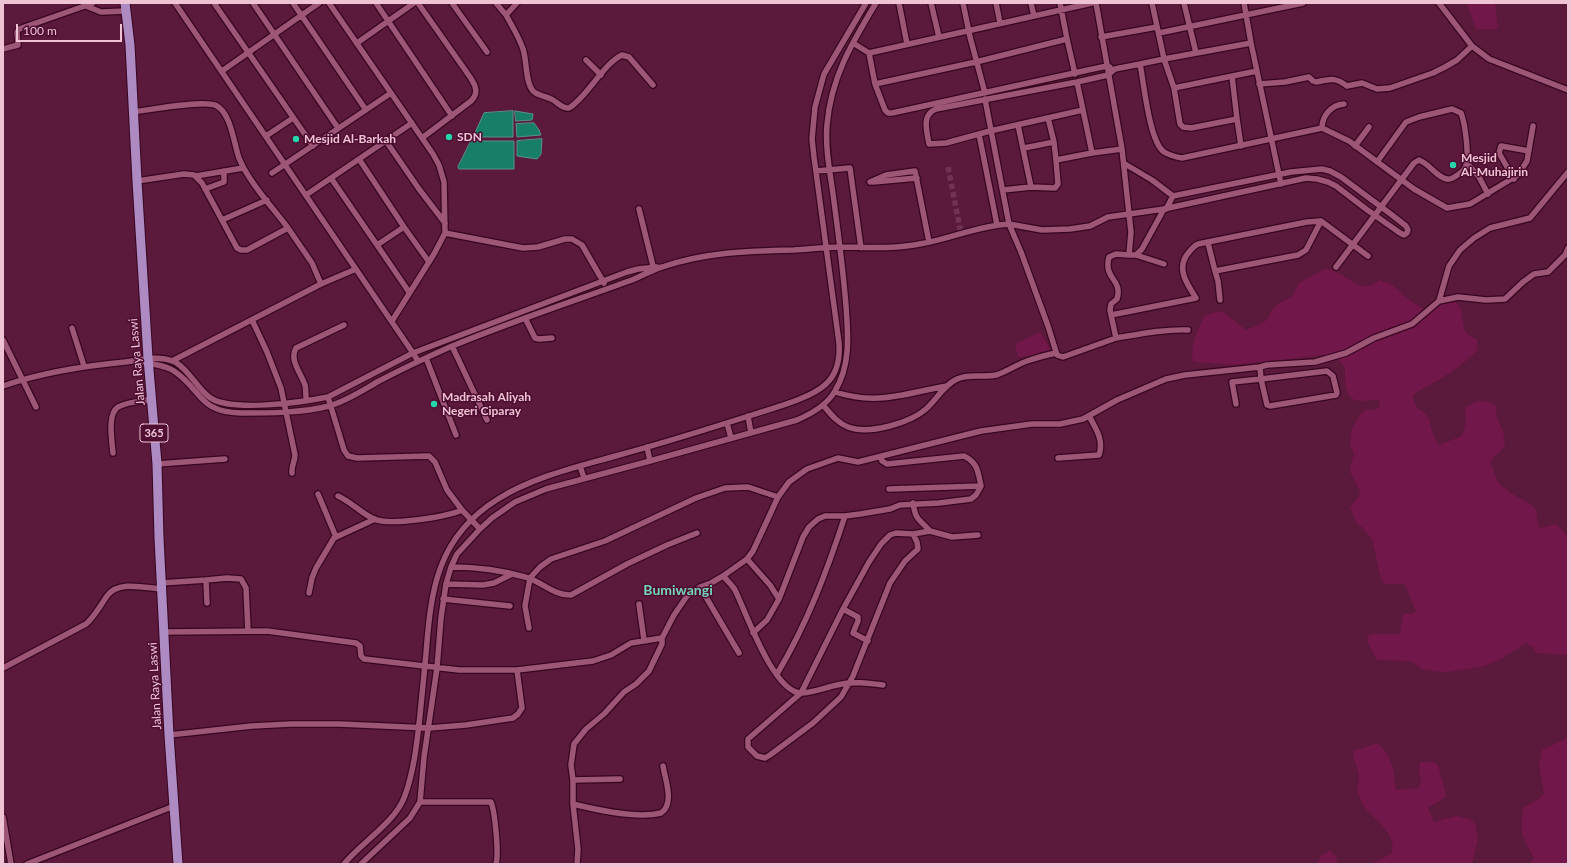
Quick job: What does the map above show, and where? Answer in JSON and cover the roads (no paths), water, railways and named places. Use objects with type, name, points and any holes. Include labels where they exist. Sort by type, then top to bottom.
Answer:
[{"type":"main road","name":"Jalan Raya Laswi","points":[[126,7],[130,45],[145,361],[152,399],[157,464],[161,586],[178,864]]},
{"type":"street","points":[[3,49],[18,45],[17,32],[19,29],[93,3]]},
{"type":"street","points":[[175,3],[286,164],[418,361]]},
{"type":"street","points":[[214,3],[313,146]]},
{"type":"street","points":[[253,3],[338,128]]},
{"type":"street","points":[[293,3],[366,110]]},
{"type":"street","points":[[222,71],[319,3]]},
{"type":"street","points":[[329,3],[422,138],[439,165],[442,173],[445,190],[445,233],[429,262],[392,321]]},
{"type":"street","points":[[376,3],[452,116]]},
{"type":"street","points":[[356,43],[414,3]]},
{"type":"street","points":[[418,3],[476,87],[476,94],[473,99],[422,138]]},
{"type":"street","points":[[452,3],[487,52]]},
{"type":"street","points":[[496,3],[506,15],[521,42],[526,58],[529,84],[533,91],[537,94],[550,98],[564,108],[568,108],[576,102],[619,57],[625,55],[635,63],[653,86]]},
{"type":"street","points":[[506,15],[517,3]]},
{"type":"street","points":[[361,864],[410,818],[420,802],[428,631],[435,583],[449,548],[472,521],[485,508],[509,492],[541,479],[581,466],[647,449],[728,425],[793,402],[816,391],[827,383],[836,371],[839,359],[840,343],[818,171],[812,139],[813,125],[815,107],[824,74],[866,3]]},
{"type":"street","points":[[344,864],[360,846],[391,817],[400,806],[404,798],[424,728],[436,668],[443,599],[446,584],[451,567],[460,550],[478,528],[515,502],[545,488],[797,420],[812,413],[823,405],[835,392],[844,372],[848,340],[844,280],[828,171],[827,127],[832,91],[843,62],[876,3]]},
{"type":"street","points":[[899,3],[907,44]]},
{"type":"street","points":[[931,3],[939,37]]},
{"type":"street","points":[[963,3],[968,31],[985,96],[990,131],[1010,224],[1046,320],[1056,353],[1063,357],[1116,338],[1150,332],[1188,330]]},
{"type":"street","points":[[996,3],[1000,23]]},
{"type":"street","points":[[1031,3],[1034,16]]},
{"type":"street","points":[[1060,3],[1075,74]]},
{"type":"street","points":[[869,53],[1092,3]]},
{"type":"street","points":[[1096,3],[1125,164],[1132,255]]},
{"type":"street","points":[[1152,3],[1164,59],[1174,88],[1180,124],[1183,127],[1191,128],[1237,119]]},
{"type":"street","points":[[1184,3],[1196,53]]},
{"type":"street","points":[[1244,3],[1259,84],[1282,184]]},
{"type":"street","points":[[1101,37],[1190,26],[1246,16],[1303,3]]},
{"type":"street","points":[[1439,3],[1472,46],[1489,59],[1568,90]]},
{"type":"street","points":[[86,6],[101,12],[126,7]]},
{"type":"street","points":[[876,84],[976,62],[1067,39]]},
{"type":"street","points":[[853,43],[869,53],[876,84],[885,110],[890,113],[985,96],[1077,82],[1108,74],[1115,69],[1251,43]]},
{"type":"street","points":[[1259,84],[1285,82],[1308,77],[1316,82],[1336,79],[1340,80],[1347,86],[1362,83],[1376,89],[1390,88],[1433,73],[1445,67],[1457,60],[1472,46]]},
{"type":"street","points":[[586,60],[601,75]]},
{"type":"street","points":[[1140,64],[1151,126],[1156,143],[1163,152],[1182,158],[1322,128],[1340,136],[1400,180],[1447,208],[1470,204],[1518,176],[1527,161],[1533,126]]},
{"type":"street","points":[[1083,110],[990,131],[946,144],[929,144],[926,119],[928,114],[936,109],[1107,66],[1115,69]]},
{"type":"street","points":[[1174,88],[1257,71]]},
{"type":"street","points":[[1232,76],[1242,146]]},
{"type":"street","points":[[1077,82],[1092,153]]},
{"type":"street","points":[[272,173],[391,93]]},
{"type":"street","points":[[133,112],[203,103],[218,106],[229,124],[236,150],[244,168],[312,263],[321,284]]},
{"type":"street","points":[[1322,128],[1322,122],[1329,111],[1337,105],[1344,104]]},
{"type":"street","points":[[1336,267],[1414,163],[1419,160],[1426,163],[1439,175],[1447,179],[1451,179],[1463,172],[1467,163],[1466,136],[1462,115],[1458,110],[1452,109],[1418,117],[1406,122],[1377,162]]},
{"type":"street","points":[[266,136],[293,118]]},
{"type":"street","points":[[1003,190],[1031,187],[1055,188],[1057,186],[1058,179],[1054,142],[1048,118]]},
{"type":"street","points":[[306,195],[412,123]]},
{"type":"street","points":[[1018,125],[1031,187]]},
{"type":"street","points":[[1355,146],[1368,127]]},
{"type":"street","points":[[979,134],[997,225]]},
{"type":"street","points":[[386,141],[419,189],[445,223]]},
{"type":"street","points":[[1024,148],[1054,142]]},
{"type":"street","points":[[1514,179],[1499,153],[1502,146],[1529,151]]},
{"type":"street","points":[[1056,160],[1122,149]]},
{"type":"street","points":[[359,159],[429,262]]},
{"type":"street","points":[[1467,163],[1479,177],[1488,194]]},
{"type":"street","points":[[1125,164],[1152,180],[1173,196]]},
{"type":"street","points":[[136,181],[184,174],[196,176],[244,168]]},
{"type":"street","points":[[818,171],[850,168],[861,248]]},
{"type":"street","points":[[172,361],[181,368],[206,396],[215,401],[234,405],[284,404],[306,401],[328,397],[413,353],[635,269],[656,268],[711,254],[740,251],[908,246],[997,225],[1010,224],[1042,230],[1070,229],[1090,226],[1108,217],[1165,209],[1306,178],[1317,179],[1336,186],[1400,233],[1404,235],[1408,230],[1406,226],[1341,177],[1330,171],[1322,169],[1305,170],[1173,196],[1165,209],[1142,249],[1132,255]]},
{"type":"street","points":[[205,189],[224,182],[224,171]]},
{"type":"street","points":[[917,178],[870,182],[886,175],[916,171],[929,242]]},
{"type":"street","points":[[1440,301],[1449,266],[1460,250],[1474,238],[1490,228],[1530,218],[1568,172]]},
{"type":"street","points":[[196,176],[205,189],[235,246],[241,250],[249,249],[288,228]]},
{"type":"street","points":[[331,178],[409,292]]},
{"type":"street","points":[[995,209],[1004,198]]},
{"type":"street","points":[[222,220],[267,200]]},
{"type":"street","points":[[639,209],[656,268]]},
{"type":"street","points":[[1111,315],[1196,298],[1184,280],[1182,263],[1193,247],[1208,243],[1307,222],[1321,221],[1368,256]]},
{"type":"street","points":[[1215,271],[1298,255],[1306,250],[1321,221]]},
{"type":"street","points":[[377,245],[404,227]]},
{"type":"street","points":[[445,233],[523,248],[565,239],[572,239],[582,246],[608,288]]},
{"type":"street","points":[[1208,243],[1218,281],[1220,300]]},
{"type":"street","points":[[577,864],[578,849],[573,804],[573,780],[571,766],[574,744],[624,692],[636,684],[649,671],[662,644],[662,638],[674,615],[687,596],[700,587],[723,576],[747,559],[753,551],[778,497],[789,482],[801,472],[838,458],[858,462],[981,431],[1032,424],[1060,424],[1083,419],[1117,400],[1148,386],[1185,374],[1260,367],[1266,365],[1315,362],[1346,353],[1374,338],[1412,324],[1440,301],[1458,297],[1486,300],[1505,298],[1534,274],[1548,272],[1565,255],[1568,248]]},
{"type":"street","points":[[1116,338],[1110,307],[1111,304],[1117,299],[1118,288],[1116,282],[1108,271],[1107,264],[1109,256],[1116,254],[1132,255],[1164,264]]},
{"type":"street","points":[[145,361],[164,366],[172,370],[202,400],[217,410],[242,413],[285,411],[332,406],[418,361],[452,346],[557,306],[636,279],[656,268]]},
{"type":"street","points":[[3,386],[49,372],[84,366],[145,361],[172,361],[321,284],[356,269]]},
{"type":"street","points":[[555,298],[557,306]]},
{"type":"street","points":[[525,318],[535,338],[552,338]]},
{"type":"street","points":[[252,320],[276,375],[284,404],[295,455],[292,473]]},
{"type":"street","points":[[306,401],[304,385],[293,357],[294,352],[296,348],[344,325]]},
{"type":"street","points":[[72,328],[84,366]]},
{"type":"street","points":[[3,340],[36,407]]},
{"type":"street","points":[[452,346],[487,420]]},
{"type":"street","points":[[823,405],[836,420],[847,426],[860,429],[896,424],[918,415],[947,386],[963,376],[995,375],[1027,361],[1056,353]]},
{"type":"street","points":[[426,358],[456,435]]},
{"type":"street","points":[[1236,404],[1232,382],[1261,379],[1327,371],[1333,376],[1337,393],[1334,397],[1270,406],[1266,402],[1261,379],[1260,367]]},
{"type":"street","points":[[835,392],[856,397],[879,399],[947,386]]},
{"type":"street","points":[[328,397],[332,406],[344,450],[348,456],[357,458],[429,456],[437,465],[447,490],[478,528]]},
{"type":"street","points":[[113,453],[111,418],[114,411],[121,406],[152,399]]},
{"type":"street","points":[[1058,458],[1099,455],[1102,447],[1101,439],[1089,416]]},
{"type":"street","points":[[748,417],[751,432]]},
{"type":"street","points":[[728,425],[730,437]]},
{"type":"street","points":[[647,449],[650,460]]},
{"type":"street","points":[[754,633],[767,620],[779,599],[799,545],[814,521],[822,517],[845,516],[890,509],[900,505],[913,503],[939,503],[971,499],[976,495],[981,486],[976,467],[972,460],[964,456],[886,464],[882,461],[881,457]]},
{"type":"street","points":[[157,464],[225,459]]},
{"type":"street","points":[[581,466],[584,477]]},
{"type":"street","points":[[541,479],[545,488]]},
{"type":"street","points":[[889,489],[981,486]]},
{"type":"street","points":[[529,628],[525,606],[530,578],[540,567],[551,559],[605,541],[711,492],[725,488],[748,487],[778,497]]},
{"type":"street","points":[[318,494],[336,536]]},
{"type":"street","points":[[338,496],[375,519],[394,521],[437,517],[462,510]]},
{"type":"street","points":[[913,503],[914,514],[917,520],[930,531]]},
{"type":"street","points":[[777,674],[810,612],[845,516]]},
{"type":"street","points":[[309,593],[316,568],[334,538],[363,526],[375,519]]},
{"type":"street","points":[[913,534],[917,542],[918,549],[905,561],[890,582],[868,641],[850,683],[836,702],[814,722],[766,757],[761,758],[748,747],[748,739],[801,693],[843,609],[869,562],[881,544],[890,535],[896,533],[913,534],[930,531],[952,536],[978,535]]},
{"type":"street","points":[[451,567],[481,569],[530,578],[561,594],[571,595],[627,564],[697,533]]},
{"type":"street","points":[[747,559],[770,585],[779,599]]},
{"type":"street","points":[[446,584],[483,585],[494,583],[512,574]]},
{"type":"street","points":[[723,576],[734,590],[754,633],[777,674],[788,686],[801,693],[850,683],[883,685]]},
{"type":"street","points":[[3,668],[86,624],[109,593],[113,590],[127,587],[161,586],[227,578],[241,579],[246,588],[248,631]]},
{"type":"street","points":[[206,580],[206,603]]},
{"type":"street","points":[[700,587],[739,653]]},
{"type":"street","points":[[443,599],[510,606]]},
{"type":"street","points":[[639,604],[644,640]]},
{"type":"street","points":[[843,609],[858,617],[853,633],[868,641]]},
{"type":"street","points":[[164,632],[248,631],[285,633],[356,643],[360,646],[361,656],[364,659],[426,665],[436,668],[480,671],[517,670],[593,661],[611,655],[631,643],[662,638]]},
{"type":"street","points":[[169,735],[252,726],[291,724],[339,724],[424,728],[466,725],[517,716],[522,708],[517,670]]},
{"type":"street","points":[[573,804],[606,812],[661,813],[667,808],[669,799],[663,766]]},
{"type":"street","points":[[573,780],[620,779]]},
{"type":"street","points":[[420,802],[490,802],[492,804],[498,856],[496,864]]},
{"type":"street","points":[[27,864],[174,806]]},
{"type":"street","points":[[3,817],[11,864]]},
{"type":"tunnel","points":[[948,167],[961,233]]},
{"type":"place","name":"SDN","points":[[449,137]]},
{"type":"place","name":"Mesjid Al-Barkah","points":[[296,139]]},
{"type":"place","name":"Mesjid Al-Muhajirin","points":[[1453,165]]},
{"type":"place","name":"Madrasah Aliyah Negeri Ciparay","points":[[434,404]]},
{"type":"district","name":"Bumiwangi","points":[[678,590]]}]
